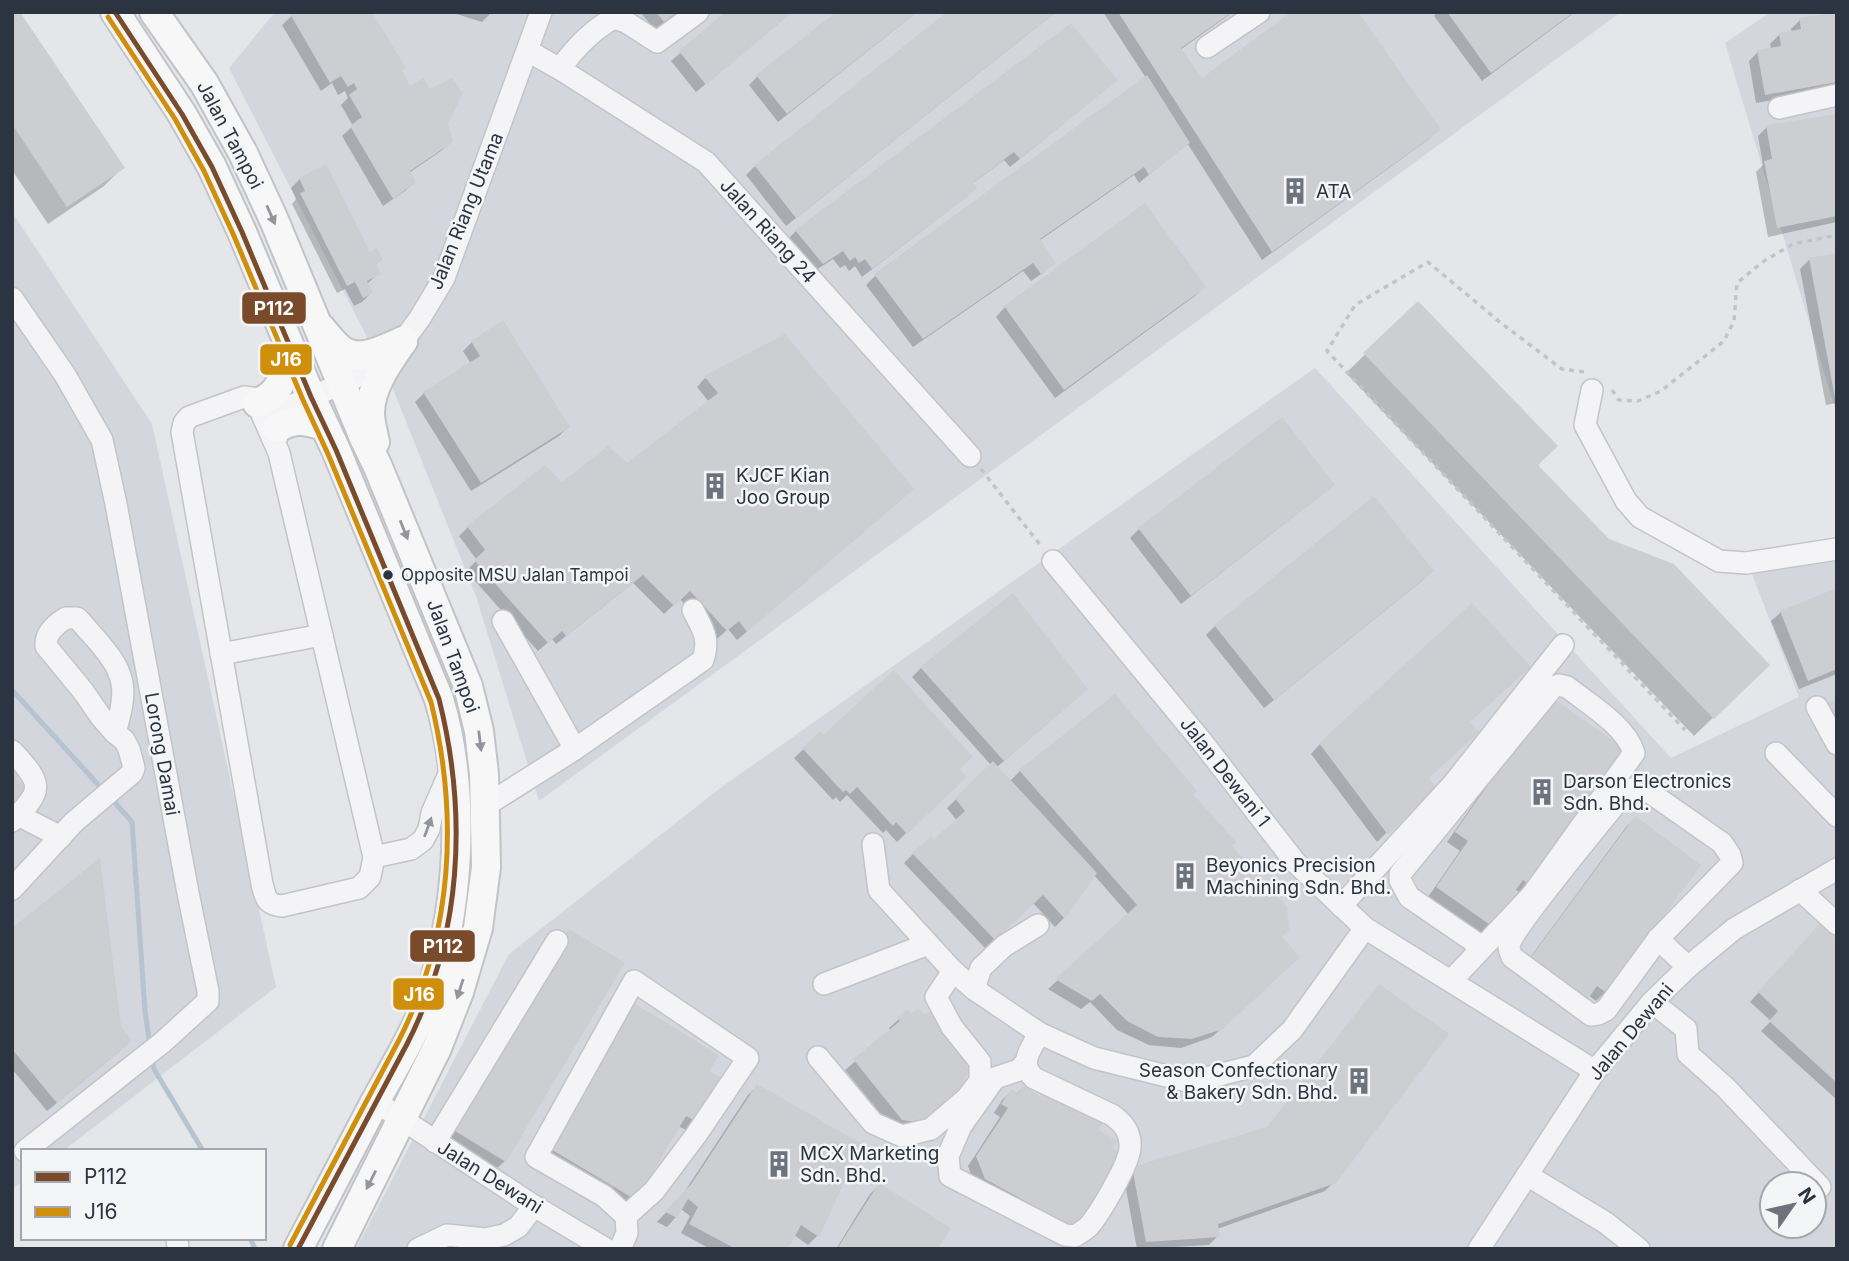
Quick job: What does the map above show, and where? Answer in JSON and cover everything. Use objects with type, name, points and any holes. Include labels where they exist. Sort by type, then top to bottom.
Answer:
[{"type":"main road","name":"Jalan Tampoi","points":[[115,12],[182,114],[212,167],[341,462],[439,699],[448,728],[453,766],[456,869],[449,925],[433,984],[410,1040],[298,1249]]},
{"type":"main road","name":"Jalan Tampoi","points":[[154,12],[204,83],[243,153],[274,220],[467,686],[479,731],[485,806],[486,867],[478,928],[459,992],[437,1048],[337,1249]]},
{"type":"main road","points":[[318,325],[341,350],[359,356],[376,353],[403,341]]},
{"type":"main road","points":[[378,467],[371,405],[381,374],[403,341]]},
{"type":"main road","points":[[257,403],[275,393],[282,381],[291,351]]},
{"type":"main road","points":[[278,440],[291,421],[324,426]]},
{"type":"street","name":"Jalan Riang Utama","points":[[278,440],[278,418],[284,409],[368,372],[403,341],[420,318],[444,278],[541,12]]},
{"type":"street","points":[[560,69],[577,47],[601,24],[614,18],[625,17],[657,42],[698,12]]},
{"type":"street","points":[[1207,47],[1259,12]]},
{"type":"street","name":"Jalan Riang 24","points":[[528,51],[706,162],[971,456]]},
{"type":"street","points":[[1779,108],[1837,95]]},
{"type":"street","name":"Lorong Damai","points":[[12,298],[65,375],[102,440],[208,992],[208,1001],[163,1042],[28,1149]]},
{"type":"street","points":[[1595,382],[1585,425],[1626,501],[1640,517],[1719,561],[1746,563],[1837,549]]},
{"type":"street","points":[[244,397],[252,398],[257,403],[278,440],[374,857],[370,877],[359,888],[282,906],[272,905],[266,899],[262,884],[182,432],[189,417],[244,397]]},
{"type":"street","name":"Jalan Dewani 1","points":[[1053,561],[1203,743],[1295,862],[1341,906],[1365,928],[1595,1071]]},
{"type":"street","points":[[485,806],[575,749],[703,660],[707,647],[706,635],[694,610]]},
{"type":"street","points":[[12,890],[68,829],[132,773],[134,768],[124,740],[115,733],[46,646],[47,636],[66,618],[72,617],[81,622],[114,663],[122,683],[121,709],[115,733]]},
{"type":"street","points":[[503,621],[575,749]]},
{"type":"street","points":[[221,654],[322,635]]},
{"type":"street","points":[[1341,906],[1454,783],[1563,645]]},
{"type":"street","points":[[1451,981],[1532,895],[1634,753],[1623,732],[1567,687],[1553,687],[1400,874],[1400,880],[1409,897],[1482,947]]},
{"type":"street","points":[[1817,707],[1837,744]]},
{"type":"street","points":[[12,751],[36,781],[32,802],[15,818]]},
{"type":"street","points":[[1776,753],[1837,816]]},
{"type":"street","points":[[374,857],[411,849],[423,840],[453,766]]},
{"type":"street","points":[[1642,787],[1721,842],[1732,863],[1658,939],[1606,1010],[1591,1015],[1512,957],[1509,947],[1531,912],[1622,796],[1632,789],[1642,787]]},
{"type":"street","points":[[15,818],[68,829]]},
{"type":"street","points":[[873,844],[879,890],[953,971],[974,989],[1039,1032],[1094,1058],[1191,1082],[1254,1066],[1292,1030],[1365,928]]},
{"type":"street","name":"Jalan Dewani","points":[[1479,1249],[1595,1071],[1652,1002],[1688,967],[1734,929],[1837,869]]},
{"type":"street","points":[[1800,890],[1837,924]]},
{"type":"street","points":[[974,989],[981,968],[1004,946],[1038,925]]},
{"type":"street","points":[[1658,939],[1688,967]]},
{"type":"street","points":[[435,1142],[557,941]]},
{"type":"street","points":[[824,984],[928,944]]},
{"type":"street","points":[[818,1057],[873,1123],[902,1136],[931,1129],[967,1098],[980,1081],[980,1062],[953,1027],[936,997],[953,971]]},
{"type":"street","points":[[620,1249],[627,1233],[626,1216],[604,1196],[536,1157],[634,981],[748,1058],[654,1191],[626,1216]]},
{"type":"street","points":[[1652,1002],[1686,1029],[1688,1054],[1725,1087],[1804,1170]]},
{"type":"street","points":[[1025,1063],[1027,1071],[1034,1078],[1111,1115],[1121,1122],[1128,1132],[1131,1149],[1113,1189],[1088,1227],[1075,1236],[1065,1235],[950,1176],[948,1156],[961,1126],[995,1078],[1019,1070],[1025,1063],[1039,1032]]},
{"type":"street","name":"Jalan Dewani","points":[[376,1102],[534,1206],[606,1249]]},
{"type":"street","points":[[1527,1175],[1606,1223],[1639,1249]]},
{"type":"street","points":[[418,1249],[447,1235],[485,1239],[504,1236],[518,1227],[534,1206]]},
{"type":"path","points":[[1685,730],[1327,351],[1354,305],[1428,262],[1501,323],[1562,369],[1595,382],[1619,400],[1638,401],[1661,391],[1724,341],[1734,321],[1737,283],[1764,261],[1793,244],[1837,235]]},
{"type":"path","points":[[971,456],[1053,561]]},
{"type":"shaded area","points":[[275,12],[1621,12],[539,801],[476,596],[391,384],[229,68]]},
{"type":"shaded area","points":[[1771,12],[1837,12],[1837,415],[1725,43]]},
{"type":"shaded area","points":[[12,212],[152,424],[276,987],[66,1149],[21,1149],[21,1182],[12,1189]]},
{"type":"shaded area","points":[[1315,368],[1671,758],[1799,697],[1752,574],[1837,561],[1837,1249],[356,1249],[509,954],[719,789]]},
{"type":"building","points":[[12,12],[20,12],[125,168],[67,207],[12,124]]},
{"type":"building","points":[[372,12],[406,68],[402,70],[410,86],[424,78],[430,89],[452,78],[463,93],[448,124],[453,142],[410,171],[416,182],[393,199],[350,126],[362,117],[349,95],[357,89],[354,83],[348,87],[341,76],[330,83],[290,14]]},
{"type":"building","points":[[656,12],[677,12],[664,22]]},
{"type":"building","points":[[725,12],[787,12],[789,15],[706,85],[679,51]]},
{"type":"building","points":[[836,12],[917,12],[787,114],[756,75]]},
{"type":"building","points":[[947,12],[1056,12],[796,218],[754,165]]},
{"type":"building","name":"ATA","points":[[1118,12],[1232,12],[1181,48],[1202,78],[1291,12],[1358,12],[1441,130],[1272,252]]},
{"type":"building","points":[[1447,12],[1574,12],[1491,73]]},
{"type":"building","points":[[1837,12],[1837,82],[1765,95],[1757,50],[1781,46],[1779,33],[1801,29],[1799,18]]},
{"type":"building","points":[[1071,23],[1118,80],[1020,159],[1014,152],[974,182],[977,189],[872,269],[865,259],[859,263],[855,257],[850,261],[843,251],[823,264],[795,230]]},
{"type":"building","points":[[1147,75],[1190,143],[1149,175],[1144,167],[1040,239],[1056,263],[1041,274],[1033,263],[923,339],[874,274]]},
{"type":"building","points":[[1837,114],[1837,216],[1777,228],[1764,161],[1772,159],[1766,125]]},
{"type":"building","points":[[326,164],[370,252],[377,248],[383,260],[376,264],[381,274],[367,281],[373,293],[363,298],[355,282],[347,286],[300,193],[305,191],[299,178]]},
{"type":"building","points":[[1145,203],[1206,287],[1064,390],[1004,306]]},
{"type":"building","points":[[1837,253],[1837,398],[1835,398],[1809,258]]},
{"type":"building","points":[[1418,301],[1558,446],[1538,465],[1609,539],[1674,564],[1770,665],[1714,719],[1363,353]]},
{"type":"building","points":[[503,320],[570,427],[481,483],[423,392],[480,356],[471,341]]},
{"type":"building","name":"KJCF Kian Joo Group","points":[[785,334],[914,489],[747,632],[739,621],[727,631],[690,591],[674,606],[643,575],[566,636],[562,631],[548,643],[474,560],[485,550],[467,526],[545,465],[562,482],[608,446],[627,463],[718,393],[704,376]]},
{"type":"building","points":[[1282,417],[1335,485],[1191,596],[1138,528]]},
{"type":"building","points":[[1374,496],[1434,571],[1274,700],[1214,625]]},
{"type":"building","points":[[1837,588],[1837,669],[1808,681],[1780,611]]},
{"type":"building","points":[[1013,593],[1088,689],[1004,761],[920,667]]},
{"type":"building","name":"Beyonics Precision Machining Sdn. Bhd.","points":[[1472,603],[1531,667],[1470,722],[1479,732],[1429,778],[1435,787],[1388,835],[1319,743]]},
{"type":"building","points":[[894,670],[973,757],[959,769],[967,777],[907,834],[896,822],[893,826],[857,787],[850,794],[846,790],[843,792],[802,748],[820,731],[823,735]]},
{"type":"building","name":"Beyonics Precision Machining Sdn. Bhd.","points":[[1115,694],[1197,791],[1193,794],[1236,842],[1232,846],[1287,907],[1289,930],[1282,937],[1300,957],[1223,1029],[1192,1039],[1158,1037],[1127,1021],[1100,994],[1092,1001],[1055,979],[1137,905],[1019,770]]},
{"type":"building","name":"Darson Electronics Sdn. Bhd.","points":[[1550,696],[1629,752],[1534,888],[1523,880],[1515,891],[1520,895],[1496,929],[1436,887],[1468,841],[1455,832]]},
{"type":"building","points":[[1837,699],[1837,723],[1828,703]]},
{"type":"building","points":[[993,761],[1097,873],[1065,919],[1043,895],[995,940],[912,853],[931,836],[934,839],[965,811],[955,798]]},
{"type":"building","points":[[12,763],[22,773],[16,778],[27,790],[12,805]]},
{"type":"building","points":[[1635,816],[1701,865],[1607,993],[1597,986],[1588,999],[1531,957]]},
{"type":"building","points":[[100,858],[121,1026],[132,1041],[57,1103],[12,1049],[12,928]]},
{"type":"building","points":[[1820,923],[1837,939],[1837,1083],[1769,1021],[1778,1011],[1758,992]]},
{"type":"building","points":[[569,929],[625,963],[506,1162],[450,1128]]},
{"type":"building","name":"Season Confectionary & Bakery Sdn. Bhd.","points":[[1379,984],[1449,1034],[1336,1183],[1218,1224],[1220,1237],[1146,1242],[1132,1167],[1267,1127]]},
{"type":"building","points":[[635,1004],[719,1055],[710,1071],[723,1079],[697,1122],[686,1116],[636,1200],[549,1148]]},
{"type":"building","points":[[918,1008],[925,1015],[933,1009],[973,1058],[965,1064],[971,1072],[964,1077],[969,1083],[956,1093],[961,1099],[930,1124],[902,1120],[853,1059],[900,1021],[897,1018],[907,1009],[911,1014]]},
{"type":"building","name":"MCX Marketing Sdn. Bhd.","points":[[757,1084],[862,1144],[819,1237],[801,1225],[788,1249],[736,1249],[689,1224],[698,1207],[688,1199],[677,1218],[665,1212],[692,1183]]},
{"type":"building","points":[[1023,1085],[1039,1096],[1047,1088],[1103,1121],[1099,1130],[1118,1141],[1113,1148],[1120,1152],[1090,1220],[1069,1225],[985,1179],[976,1156],[1008,1108],[1001,1104],[1011,1089],[1018,1093]]},
{"type":"building","points":[[879,1183],[951,1228],[938,1249],[837,1249]]},
{"type":"waterway","points":[[12,690],[104,791]]},
{"type":"waterway","points":[[111,798],[132,822],[145,1011],[150,1046]]},
{"type":"waterway","points":[[152,1059],[154,1069],[202,1149]]},
{"type":"waterway","points":[[251,1240],[255,1249]]},
{"type":"transit line","name":"P112","points":[[115,12],[182,114],[212,167],[242,232],[439,699],[448,743],[456,831],[449,918],[439,961],[407,1044],[298,1249]]},
{"type":"transit line","name":"J16","points":[[108,17],[175,119],[204,171],[234,236],[431,702],[440,745],[445,788],[446,874],[431,959],[399,1040],[290,1245]]},
{"type":"place","name":"ATA","points":[[1295,191]]},
{"type":"place","name":"KJCF Kian Joo Group","points":[[715,486]]},
{"type":"place","name":"Opposite MSU Jalan Tampoi","points":[[388,575]]},
{"type":"place","name":"Darson Electronics Sdn. Bhd.","points":[[1542,792]]},
{"type":"place","name":"Beyonics Precision Machining Sdn. Bhd.","points":[[1185,876]]},
{"type":"place","name":"Season Confectionary & Bakery Sdn. Bhd.","points":[[1359,1081]]},
{"type":"place","name":"MCX Marketing Sdn. Bhd.","points":[[779,1164]]}]
